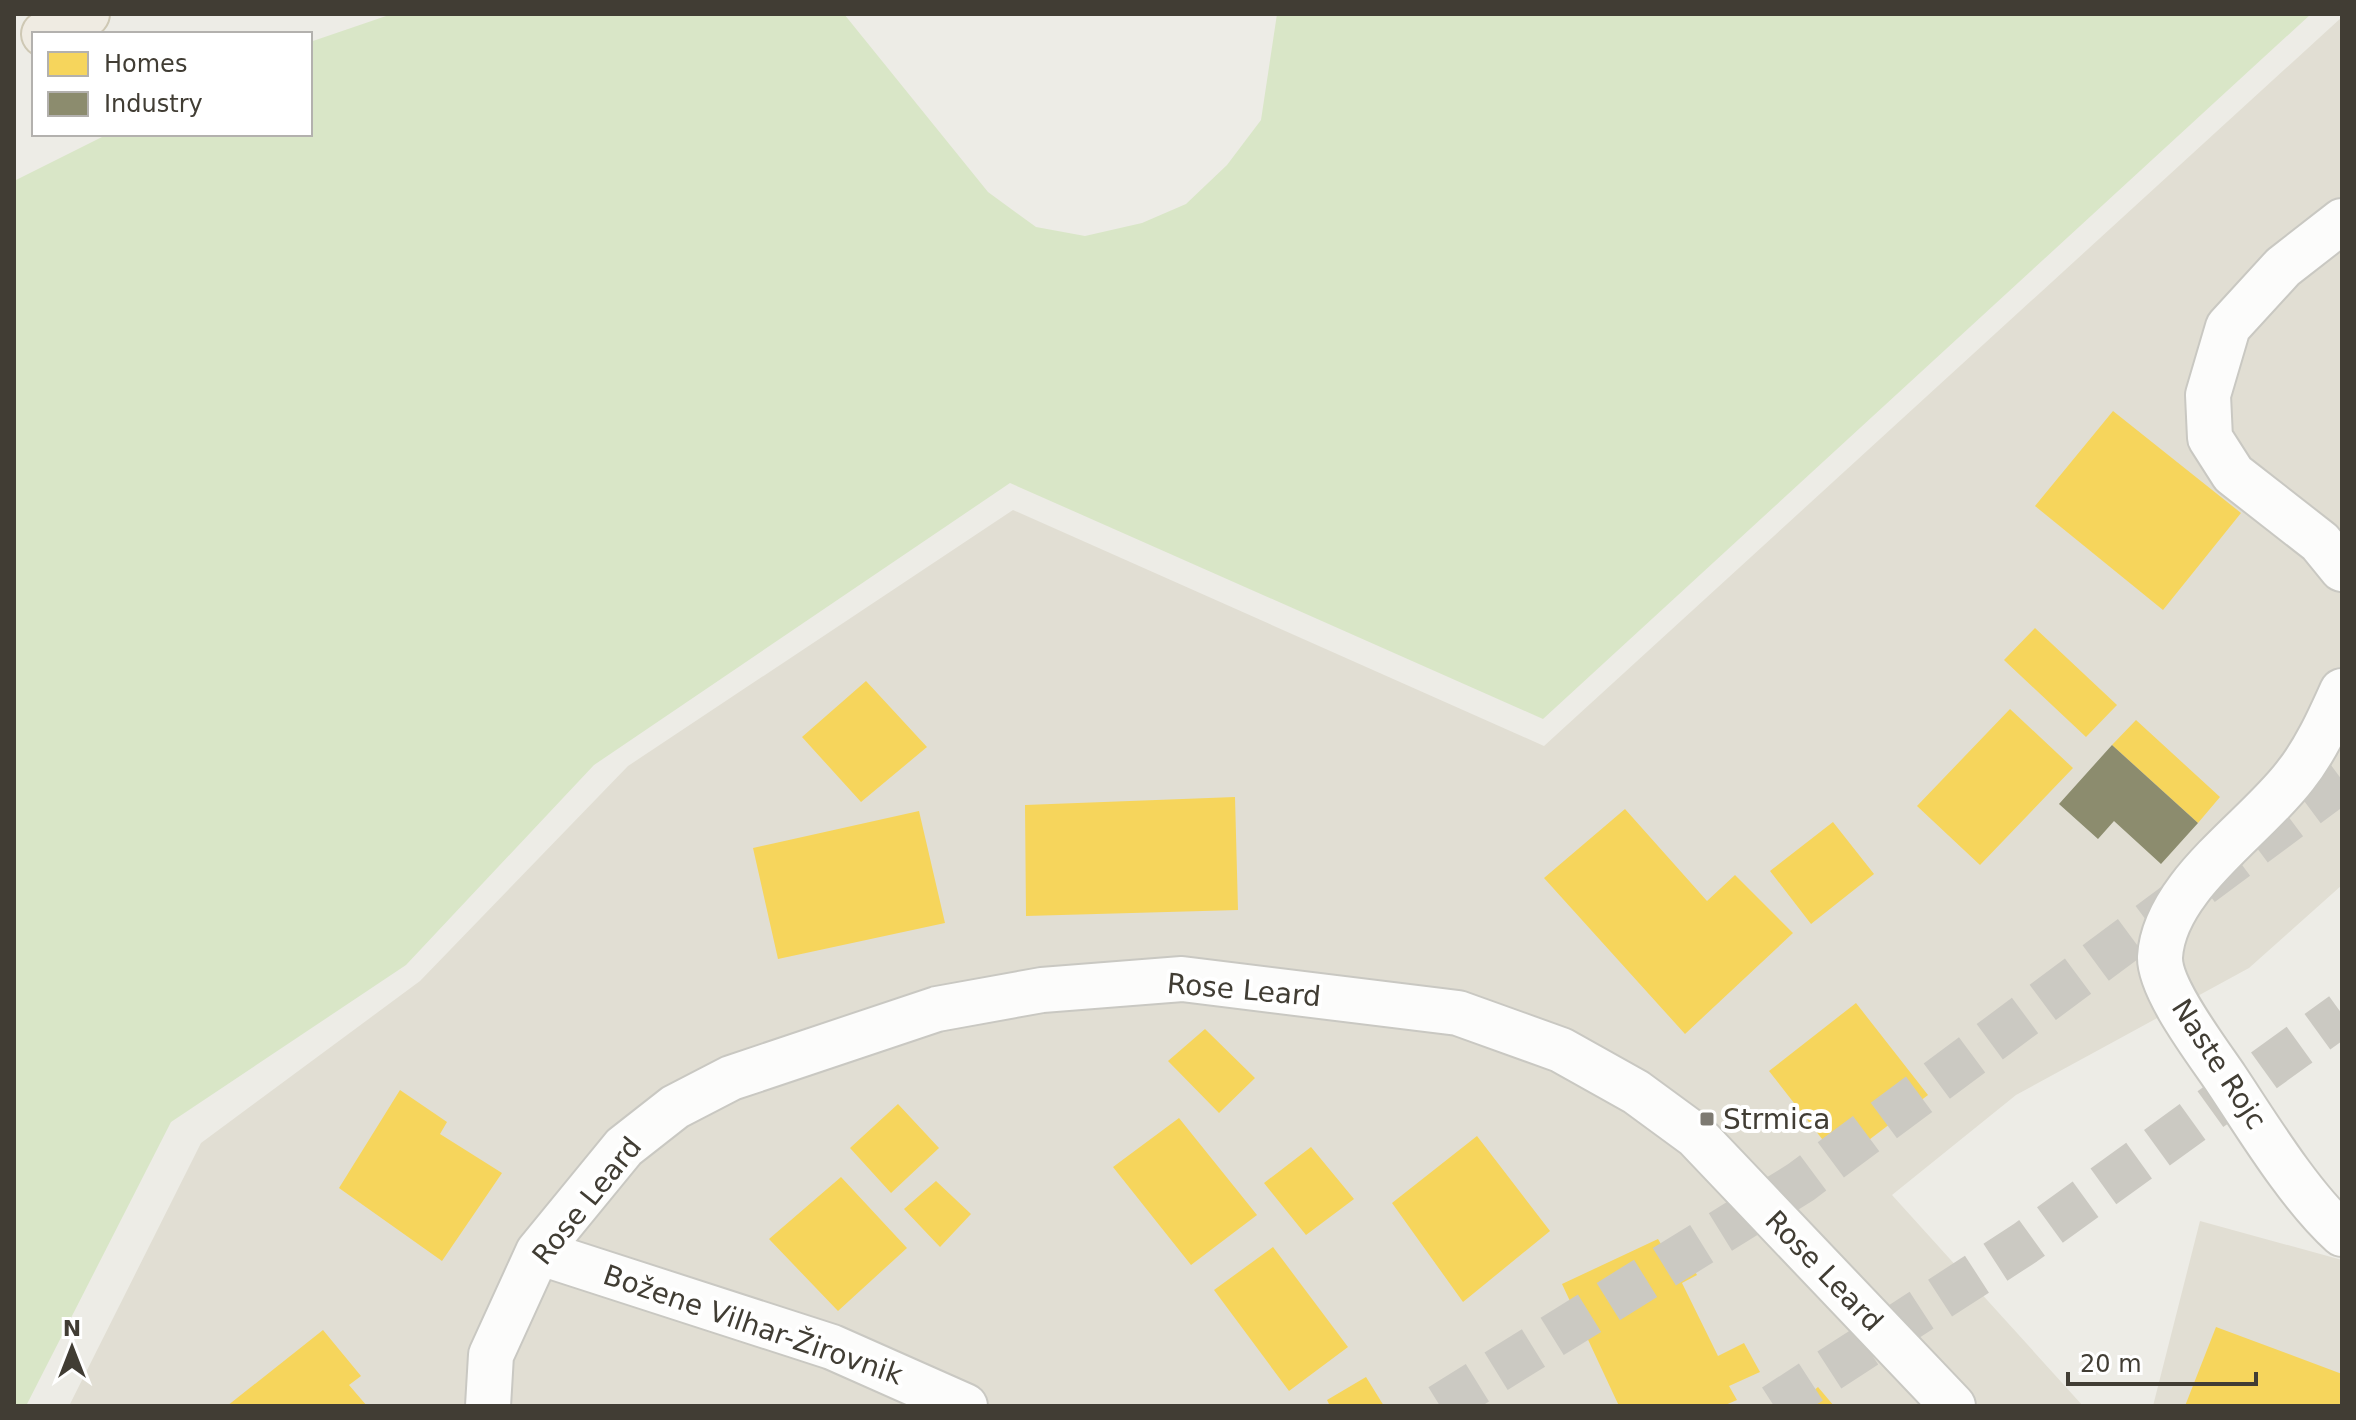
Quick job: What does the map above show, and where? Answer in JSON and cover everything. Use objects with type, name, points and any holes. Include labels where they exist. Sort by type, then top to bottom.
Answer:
[{"type":"main road","points":[[48,32],[87,14]]},
{"type":"main road","points":[[14,51],[32,40]]},
{"type":"street","points":[[2342,221],[2283,267],[2228,327],[2208,395],[2210,438],[2233,474],[2320,542],[2342,569]]},
{"type":"street","name":"Naste Rojc","points":[[2342,691],[2297,774],[2257,821],[2200,875],[2169,918],[2160,960],[2180,1013],[2263,1134],[2342,1234]]},
{"type":"street","name":"Rose Leard","points":[[488,1406],[491,1355],[538,1252],[624,1147],[675,1107],[731,1078],[937,1009],[1042,990],[1182,979],[1458,1013],[1561,1050],[1636,1092],[1696,1136],[1953,1406]]},
{"type":"street","name":"Božene Vilhar-Žirovnik","points":[[538,1252],[832,1347],[965,1406]]},
{"type":"shaded area","points":[[2342,17],[2342,885],[2249,968],[2016,1095],[1892,1195],[2083,1406],[69,1406],[201,1143],[420,981],[628,766],[1013,510],[1544,746]]},
{"type":"shaded area","points":[[2200,1221],[2342,1260],[2342,1406],[2153,1406]]},
{"type":"green space","points":[[392,14],[844,14],[988,192],[1036,227],[1085,236],[1142,223],[1186,204],[1227,165],[1261,120],[1277,14],[2311,14],[1543,719],[1010,483],[594,765],[406,965],[171,1122],[26,1406],[14,1406],[14,181],[104,136],[312,136],[312,41]]},
{"type":"building: Homes","points":[[2113,411],[2241,513],[2163,610],[2035,506]]},
{"type":"building: Homes","points":[[2035,628],[2117,705],[2086,737],[2004,660]]},
{"type":"building: Homes","points":[[866,681],[927,747],[861,802],[802,737]]},
{"type":"building: Homes","points":[[2010,709],[2073,768],[1980,865],[1917,806]]},
{"type":"building: Homes","points":[[2136,720],[2220,797],[2198,823],[2112,745]]},
{"type":"building: Homes","points":[[1235,797],[1238,910],[1026,916],[1025,805]]},
{"type":"building: Homes","points":[[1625,809],[1707,901],[1735,875],[1793,933],[1685,1034],[1544,878]]},
{"type":"building: Homes","points":[[919,811],[945,923],[778,959],[753,848]]},
{"type":"building: Homes","points":[[1833,822],[1874,874],[1811,924],[1770,871]]},
{"type":"building: Homes","points":[[1856,1003],[1928,1095],[1840,1162],[1769,1071]]},
{"type":"building: Homes","points":[[1205,1029],[1255,1078],[1219,1113],[1168,1061]]},
{"type":"building: Homes","points":[[400,1090],[447,1122],[440,1134],[502,1173],[442,1261],[339,1188]]},
{"type":"building: Homes","points":[[898,1104],[939,1148],[891,1193],[850,1148]]},
{"type":"building: Homes","points":[[1179,1118],[1257,1215],[1191,1265],[1113,1167]]},
{"type":"building: Homes","points":[[1477,1136],[1550,1231],[1463,1302],[1392,1203]]},
{"type":"building: Homes","points":[[1311,1147],[1354,1199],[1306,1235],[1264,1183]]},
{"type":"building: Homes","points":[[841,1177],[907,1248],[838,1311],[769,1239]]},
{"type":"building: Homes","points":[[936,1181],[971,1214],[940,1247],[904,1209]]},
{"type":"building: Homes","points":[[1658,1239],[1668,1256],[1682,1249],[1697,1275],[1682,1283],[1718,1356],[1744,1343],[1760,1372],[1729,1386],[1737,1400],[1723,1406],[1619,1406],[1562,1284]]},
{"type":"building: Homes","points":[[1273,1247],[1348,1347],[1289,1391],[1214,1290]]},
{"type":"building: Homes","points":[[2216,1327],[2342,1374],[2342,1406],[2185,1406]]},
{"type":"building: Homes","points":[[323,1330],[361,1376],[349,1385],[367,1406],[227,1406]]},
{"type":"building: Homes","points":[[1366,1377],[1384,1406],[1330,1406],[1327,1400]]},
{"type":"building: Homes","points":[[1818,1387],[1834,1406],[1795,1406]]},
{"type":"building: Industry","points":[[2112,745],[2198,823],[2161,864],[2114,821],[2098,839],[2059,804]]},
{"type":"tunnel","points":[[1440,1406],[1801,1182],[2342,780]]},
{"type":"tunnel","points":[[1774,1406],[2025,1243],[2342,1014]]},
{"type":"place","name":"Strmica","points":[[1707,1119]]}]
